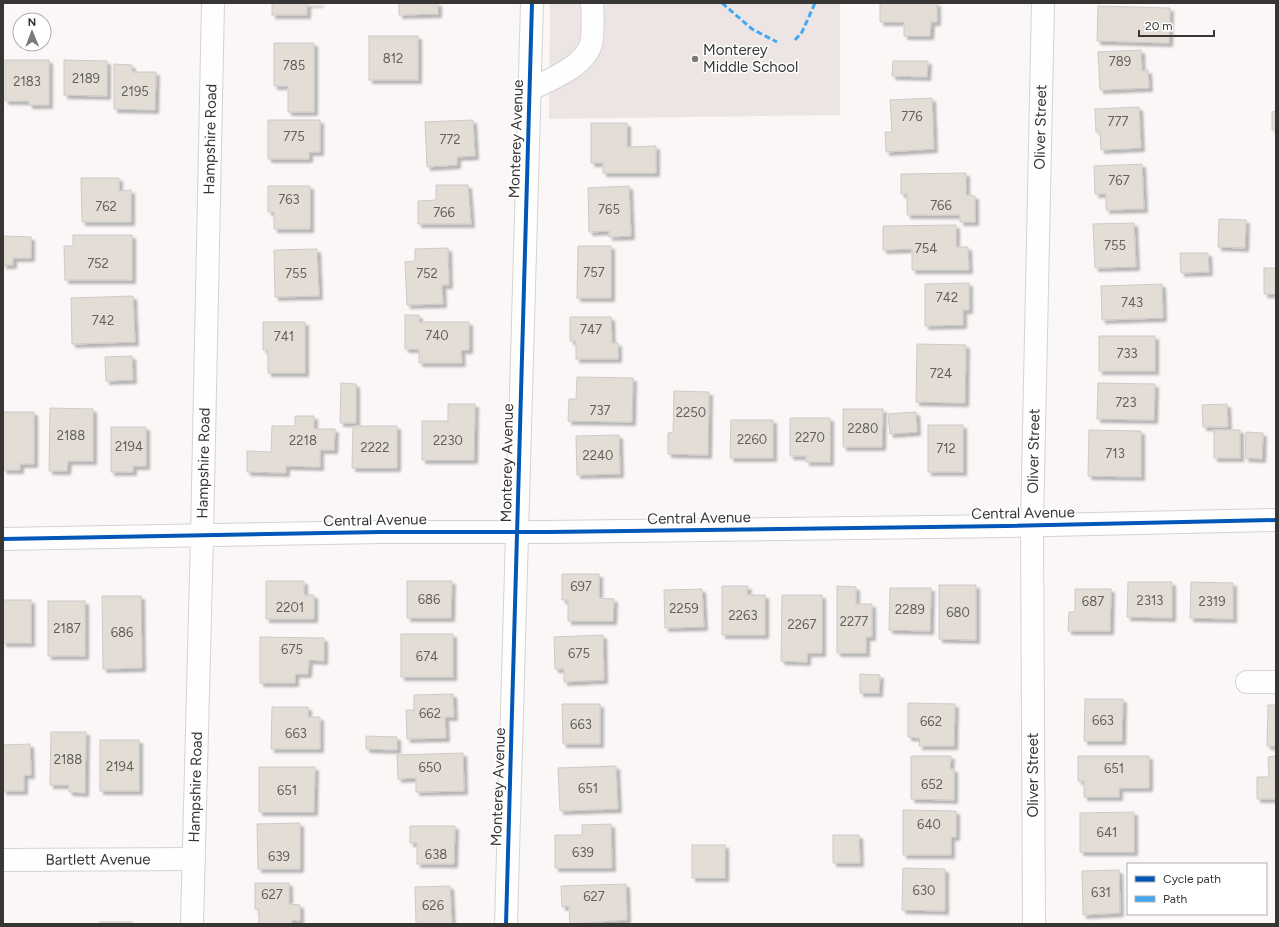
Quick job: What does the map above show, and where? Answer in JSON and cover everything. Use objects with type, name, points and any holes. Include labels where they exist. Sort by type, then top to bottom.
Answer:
[{"type":"street","name":"Hampshire Road","points":[[192,924],[213,3]]},
{"type":"street","name":"Monterey Avenue","points":[[506,924],[532,3]]},
{"type":"street","points":[[529,90],[569,69],[582,57],[591,44],[592,3]]},
{"type":"street","name":"Oliver Street","points":[[1034,924],[1032,525],[1043,3]]},
{"type":"street","name":"Central Avenue","points":[[3,539],[373,532],[1032,525],[1276,520]]},
{"type":"street","points":[[1247,682],[1276,682]]},
{"type":"street","name":"Bartlett Avenue","points":[[3,860],[194,859]]},
{"type":"shaded area","name":"Monterey Middle School","points":[[550,3],[840,3],[840,115],[549,119]]},
{"type":"building","points":[[272,3],[320,3],[307,4],[307,15],[272,15]]},
{"type":"building","points":[[399,3],[438,3],[438,14],[399,15]]},
{"type":"building","points":[[880,3],[937,3],[937,22],[931,22],[930,36],[904,36],[904,22],[880,22]]},
{"type":"building","points":[[1098,6],[1170,8],[1169,43],[1097,41]]},
{"type":"building","points":[[369,36],[418,36],[418,80],[369,80]]},
{"type":"building","points":[[274,43],[314,43],[314,112],[288,112],[288,86],[274,86]]},
{"type":"building","points":[[1141,50],[1142,71],[1148,70],[1149,88],[1100,90],[1098,52]]},
{"type":"building","points":[[5,60],[49,60],[49,105],[29,105],[29,101],[5,101]]},
{"type":"building","points":[[64,60],[107,61],[107,96],[64,95]]},
{"type":"building","points":[[893,61],[928,61],[927,77],[892,76]]},
{"type":"building","points":[[114,64],[132,65],[132,72],[156,72],[155,110],[114,109]]},
{"type":"building","points":[[932,98],[934,149],[886,152],[885,132],[892,132],[890,100]]},
{"type":"building","points":[[1139,107],[1141,148],[1101,150],[1100,132],[1096,132],[1095,109]]},
{"type":"building","points":[[1276,111],[1276,130],[1272,130],[1272,112]]},
{"type":"building","points":[[268,120],[320,120],[320,152],[309,152],[309,159],[268,159]]},
{"type":"building","points":[[473,120],[475,156],[457,157],[457,165],[427,167],[425,122]]},
{"type":"building","points":[[591,123],[627,123],[627,147],[656,146],[656,173],[603,173],[603,163],[591,163]]},
{"type":"building","points":[[1142,164],[1144,209],[1106,210],[1106,194],[1095,194],[1094,166]]},
{"type":"building","points":[[966,173],[966,195],[975,196],[975,222],[960,222],[960,215],[907,215],[907,194],[901,194],[901,174]]},
{"type":"building","points":[[81,178],[119,178],[119,191],[131,190],[131,222],[82,222]]},
{"type":"building","points":[[436,185],[468,185],[471,224],[418,224],[418,201],[436,200]]},
{"type":"building","points":[[268,186],[310,186],[310,229],[274,229],[274,212],[268,212]]},
{"type":"building","points":[[629,186],[631,236],[609,237],[609,231],[589,232],[588,188]]},
{"type":"building","points":[[1219,219],[1246,220],[1245,248],[1218,247]]},
{"type":"building","points":[[1134,223],[1136,267],[1095,268],[1093,224]]},
{"type":"building","points":[[956,225],[956,247],[968,247],[969,270],[912,270],[912,249],[883,250],[883,226]]},
{"type":"building","points":[[73,235],[132,235],[132,280],[65,280],[64,246],[73,246]]},
{"type":"building","points":[[3,236],[31,237],[31,258],[13,258],[13,265],[3,265]]},
{"type":"building","points":[[578,246],[611,246],[611,298],[577,298]]},
{"type":"building","points":[[448,248],[449,285],[442,285],[443,304],[407,305],[405,262],[415,261],[415,249]]},
{"type":"building","points":[[317,249],[319,296],[275,297],[274,250]]},
{"type":"building","points":[[1180,253],[1208,253],[1209,272],[1181,273]]},
{"type":"building","points":[[1264,268],[1276,268],[1276,294],[1264,294]]},
{"type":"building","points":[[969,283],[969,310],[963,310],[963,325],[925,326],[925,284]]},
{"type":"building","points":[[1162,284],[1163,318],[1102,320],[1101,286]]},
{"type":"building","points":[[133,296],[135,342],[72,344],[71,298]]},
{"type":"building","points":[[405,315],[419,315],[419,322],[469,322],[469,350],[461,350],[462,363],[419,363],[419,349],[405,349]]},
{"type":"building","points":[[570,317],[611,317],[612,343],[618,343],[618,359],[576,359],[576,341],[570,341]]},
{"type":"building","points":[[263,322],[305,322],[305,373],[268,373],[268,350],[263,350]]},
{"type":"building","points":[[1099,336],[1155,336],[1155,371],[1099,371]]},
{"type":"building","points":[[917,344],[966,345],[965,403],[916,402]]},
{"type":"building","points":[[132,356],[133,380],[106,381],[105,357]]},
{"type":"building","points":[[577,377],[633,378],[632,422],[568,421],[569,399],[576,399]]},
{"type":"building","points":[[341,383],[356,384],[356,423],[340,423]]},
{"type":"building","points":[[1098,383],[1155,384],[1154,420],[1097,419]]},
{"type":"building","points":[[674,391],[709,392],[708,455],[668,454],[668,433],[673,432]]},
{"type":"building","points":[[448,404],[475,404],[474,460],[422,460],[422,421],[448,421]]},
{"type":"building","points":[[1227,404],[1228,427],[1203,427],[1202,405]]},
{"type":"building","points":[[50,408],[93,409],[93,461],[68,461],[67,471],[49,471]]},
{"type":"building","points":[[843,409],[883,409],[882,447],[843,447]]},
{"type":"building","points":[[3,412],[34,412],[34,464],[20,464],[20,470],[3,470]]},
{"type":"building","points":[[916,412],[917,432],[890,434],[888,414]]},
{"type":"building","points":[[295,416],[314,416],[314,429],[335,429],[334,450],[320,450],[320,467],[286,466],[286,473],[247,472],[247,451],[271,452],[272,426],[295,426]]},
{"type":"building","points":[[790,418],[830,418],[830,462],[806,462],[806,456],[790,456]]},
{"type":"building","points":[[731,420],[773,420],[773,458],[730,458]]},
{"type":"building","points":[[928,425],[963,425],[963,472],[928,472]]},
{"type":"building","points":[[353,426],[397,426],[397,468],[352,468]]},
{"type":"building","points":[[111,427],[146,427],[146,466],[133,466],[133,472],[111,472]]},
{"type":"building","points":[[1089,430],[1141,431],[1141,477],[1088,476]]},
{"type":"building","points":[[1214,430],[1240,430],[1240,458],[1214,458]]},
{"type":"building","points":[[1246,432],[1263,433],[1262,459],[1245,458]]},
{"type":"building","points":[[619,435],[620,474],[577,475],[576,436]]},
{"type":"building","points":[[562,574],[599,574],[599,598],[614,599],[613,621],[568,621],[568,600],[562,600]]},
{"type":"building","points":[[266,581],[304,581],[304,595],[314,595],[314,619],[266,619]]},
{"type":"building","points":[[407,581],[452,581],[451,618],[407,618]]},
{"type":"building","points":[[1128,582],[1172,582],[1172,618],[1127,617]]},
{"type":"building","points":[[1191,582],[1233,583],[1233,619],[1190,618]]},
{"type":"building","points":[[939,585],[976,585],[976,640],[939,639]]},
{"type":"building","points":[[722,586],[748,586],[747,595],[765,595],[765,635],[722,635]]},
{"type":"building","points":[[837,586],[856,587],[856,604],[872,604],[872,637],[866,637],[866,653],[837,653]]},
{"type":"building","points":[[890,588],[931,588],[930,631],[889,630]]},
{"type":"building","points":[[702,589],[704,627],[665,628],[664,590]]},
{"type":"building","points":[[1075,589],[1111,589],[1110,631],[1068,631],[1069,612],[1075,612]]},
{"type":"building","points":[[782,595],[822,595],[822,653],[807,653],[807,662],[781,661]]},
{"type":"building","points":[[102,596],[141,596],[142,668],[103,669]]},
{"type":"building","points":[[3,600],[31,600],[31,643],[3,643]]},
{"type":"building","points":[[48,601],[85,601],[85,656],[48,656]]},
{"type":"building","points":[[401,634],[453,634],[453,677],[401,677]]},
{"type":"building","points":[[603,635],[604,680],[564,682],[564,669],[555,669],[554,637]]},
{"type":"building","points":[[260,637],[324,638],[324,661],[309,660],[308,674],[295,674],[295,683],[260,683]]},
{"type":"building","points":[[860,674],[880,675],[879,693],[860,693]]},
{"type":"building","points":[[453,694],[454,717],[445,717],[446,738],[407,739],[406,710],[414,710],[414,695]]},
{"type":"building","points":[[1085,699],[1123,699],[1122,741],[1084,741]]},
{"type":"building","points":[[908,703],[955,704],[954,746],[919,746],[920,738],[908,737]]},
{"type":"building","points":[[562,704],[600,704],[600,744],[563,744]]},
{"type":"building","points":[[1268,705],[1276,705],[1276,746],[1267,746]]},
{"type":"building","points":[[272,707],[308,707],[308,717],[320,717],[320,749],[271,749]]},
{"type":"building","points":[[51,732],[86,732],[85,793],[69,792],[69,785],[50,785]]},
{"type":"building","points":[[366,736],[397,737],[397,750],[366,749]]},
{"type":"building","points":[[100,740],[139,740],[139,791],[100,791]]},
{"type":"building","points":[[30,744],[31,775],[24,775],[24,791],[3,791],[3,745]]},
{"type":"building","points":[[463,753],[464,791],[416,792],[416,778],[398,779],[397,755]]},
{"type":"building","points":[[911,756],[951,756],[950,769],[954,769],[954,800],[911,799]]},
{"type":"building","points":[[1078,756],[1149,756],[1149,788],[1119,788],[1119,797],[1084,797],[1084,781],[1078,781]]},
{"type":"building","points":[[1276,756],[1276,799],[1257,799],[1257,777],[1269,777],[1268,757]]},
{"type":"building","points":[[616,766],[618,809],[560,811],[558,768]]},
{"type":"building","points":[[259,767],[315,767],[314,812],[259,812]]},
{"type":"building","points":[[903,810],[956,811],[956,837],[951,837],[951,855],[903,855]]},
{"type":"building","points":[[1134,812],[1134,852],[1080,852],[1080,813]]},
{"type":"building","points":[[300,823],[300,869],[258,869],[257,824]]},
{"type":"building","points":[[611,824],[612,868],[555,868],[555,835],[582,835],[582,825]]},
{"type":"building","points":[[410,826],[455,826],[454,864],[417,864],[417,843],[410,843]]},
{"type":"building","points":[[833,835],[859,835],[860,863],[833,863]]},
{"type":"building","points":[[692,845],[725,845],[725,878],[692,878]]},
{"type":"building","points":[[903,868],[945,869],[945,911],[902,910]]},
{"type":"building","points":[[1119,870],[1120,913],[1083,915],[1082,871]]},
{"type":"building","points":[[255,883],[289,883],[289,904],[300,905],[300,921],[292,920],[292,924],[259,924],[259,909],[255,909]]},
{"type":"building","points":[[626,884],[627,920],[570,924],[569,906],[562,907],[561,886]]},
{"type":"building","points":[[450,886],[452,924],[416,924],[415,887]]},
{"type":"building","points":[[100,922],[132,922],[132,924],[100,924]]},
{"type":"marked path","points":[[722,3],[752,29],[777,42]]},
{"type":"marked path","points":[[795,40],[802,32],[815,3]]},
{"type":"cycle path","points":[[506,924],[532,3]]},
{"type":"cycle path","points":[[3,539],[381,532],[547,532],[1006,526],[1276,520]]},
{"type":"place","name":"Monterey Middle School","points":[[695,59]]}]
